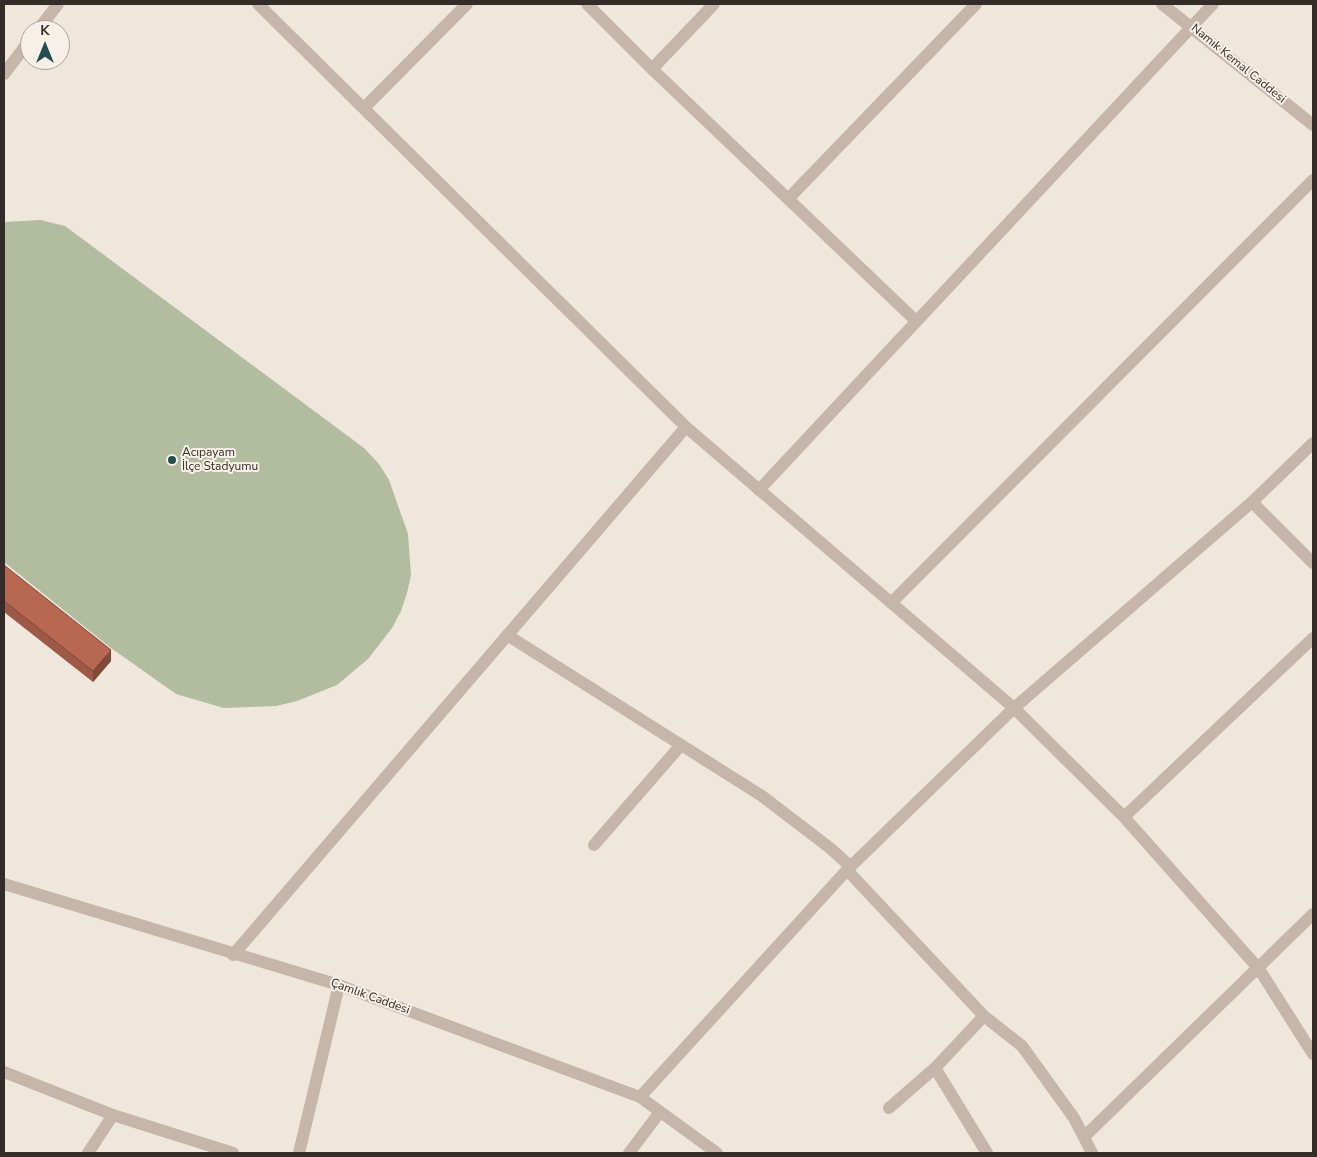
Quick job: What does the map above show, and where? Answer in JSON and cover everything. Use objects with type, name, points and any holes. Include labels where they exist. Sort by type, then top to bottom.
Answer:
[{"type":"street","points":[[46,20],[58,4]]},
{"type":"street","points":[[258,4],[686,427],[1014,708],[1124,817],[1259,969],[1313,1054]]},
{"type":"street","points":[[364,108],[467,4]]},
{"type":"street","points":[[587,4],[652,69],[916,321]]},
{"type":"street","points":[[652,69],[714,4]]},
{"type":"street","points":[[788,199],[976,4]]},
{"type":"street","name":"Namık Kemal Caddesi","points":[[1162,4],[1313,125]]},
{"type":"street","points":[[759,490],[1213,4]]},
{"type":"street","points":[[4,74],[20,53]]},
{"type":"street","points":[[891,603],[1313,180]]},
{"type":"street","points":[[233,955],[686,427]]},
{"type":"street","points":[[640,1097],[849,868],[1014,708],[1252,502],[1313,443]]},
{"type":"street","points":[[1252,502],[1313,563]]},
{"type":"street","points":[[507,635],[762,796],[830,848],[984,1016],[1022,1046],[1058,1095],[1084,1136],[1092,1153]]},
{"type":"street","points":[[1124,817],[1313,638]]},
{"type":"street","points":[[594,845],[681,745]]},
{"type":"street","name":"Çamlık Caddesi","points":[[4,884],[339,986],[640,1097],[717,1153]]},
{"type":"street","points":[[1084,1136],[1259,969],[1313,914]]},
{"type":"street","points":[[300,1153],[339,986]]},
{"type":"street","points":[[888,1108],[935,1068],[984,1016]]},
{"type":"street","points":[[935,1068],[986,1153]]},
{"type":"street","points":[[4,1072],[113,1115],[233,1153]]},
{"type":"street","points":[[629,1153],[660,1112]]},
{"type":"street","points":[[88,1153],[113,1115]]},
{"type":"green space","name":"Acıpayam İlçe Stadyumu","points":[[40,220],[65,226],[364,448],[379,464],[389,480],[408,534],[411,575],[401,611],[392,628],[368,659],[337,685],[297,701],[276,706],[224,708],[176,694],[111,648],[4,562],[4,222]]},
{"type":"building","points":[[4,565],[111,650],[93,671],[4,601]]},
{"type":"place","name":"Acıpayam İlçe Stadyumu","points":[[172,460]]}]
